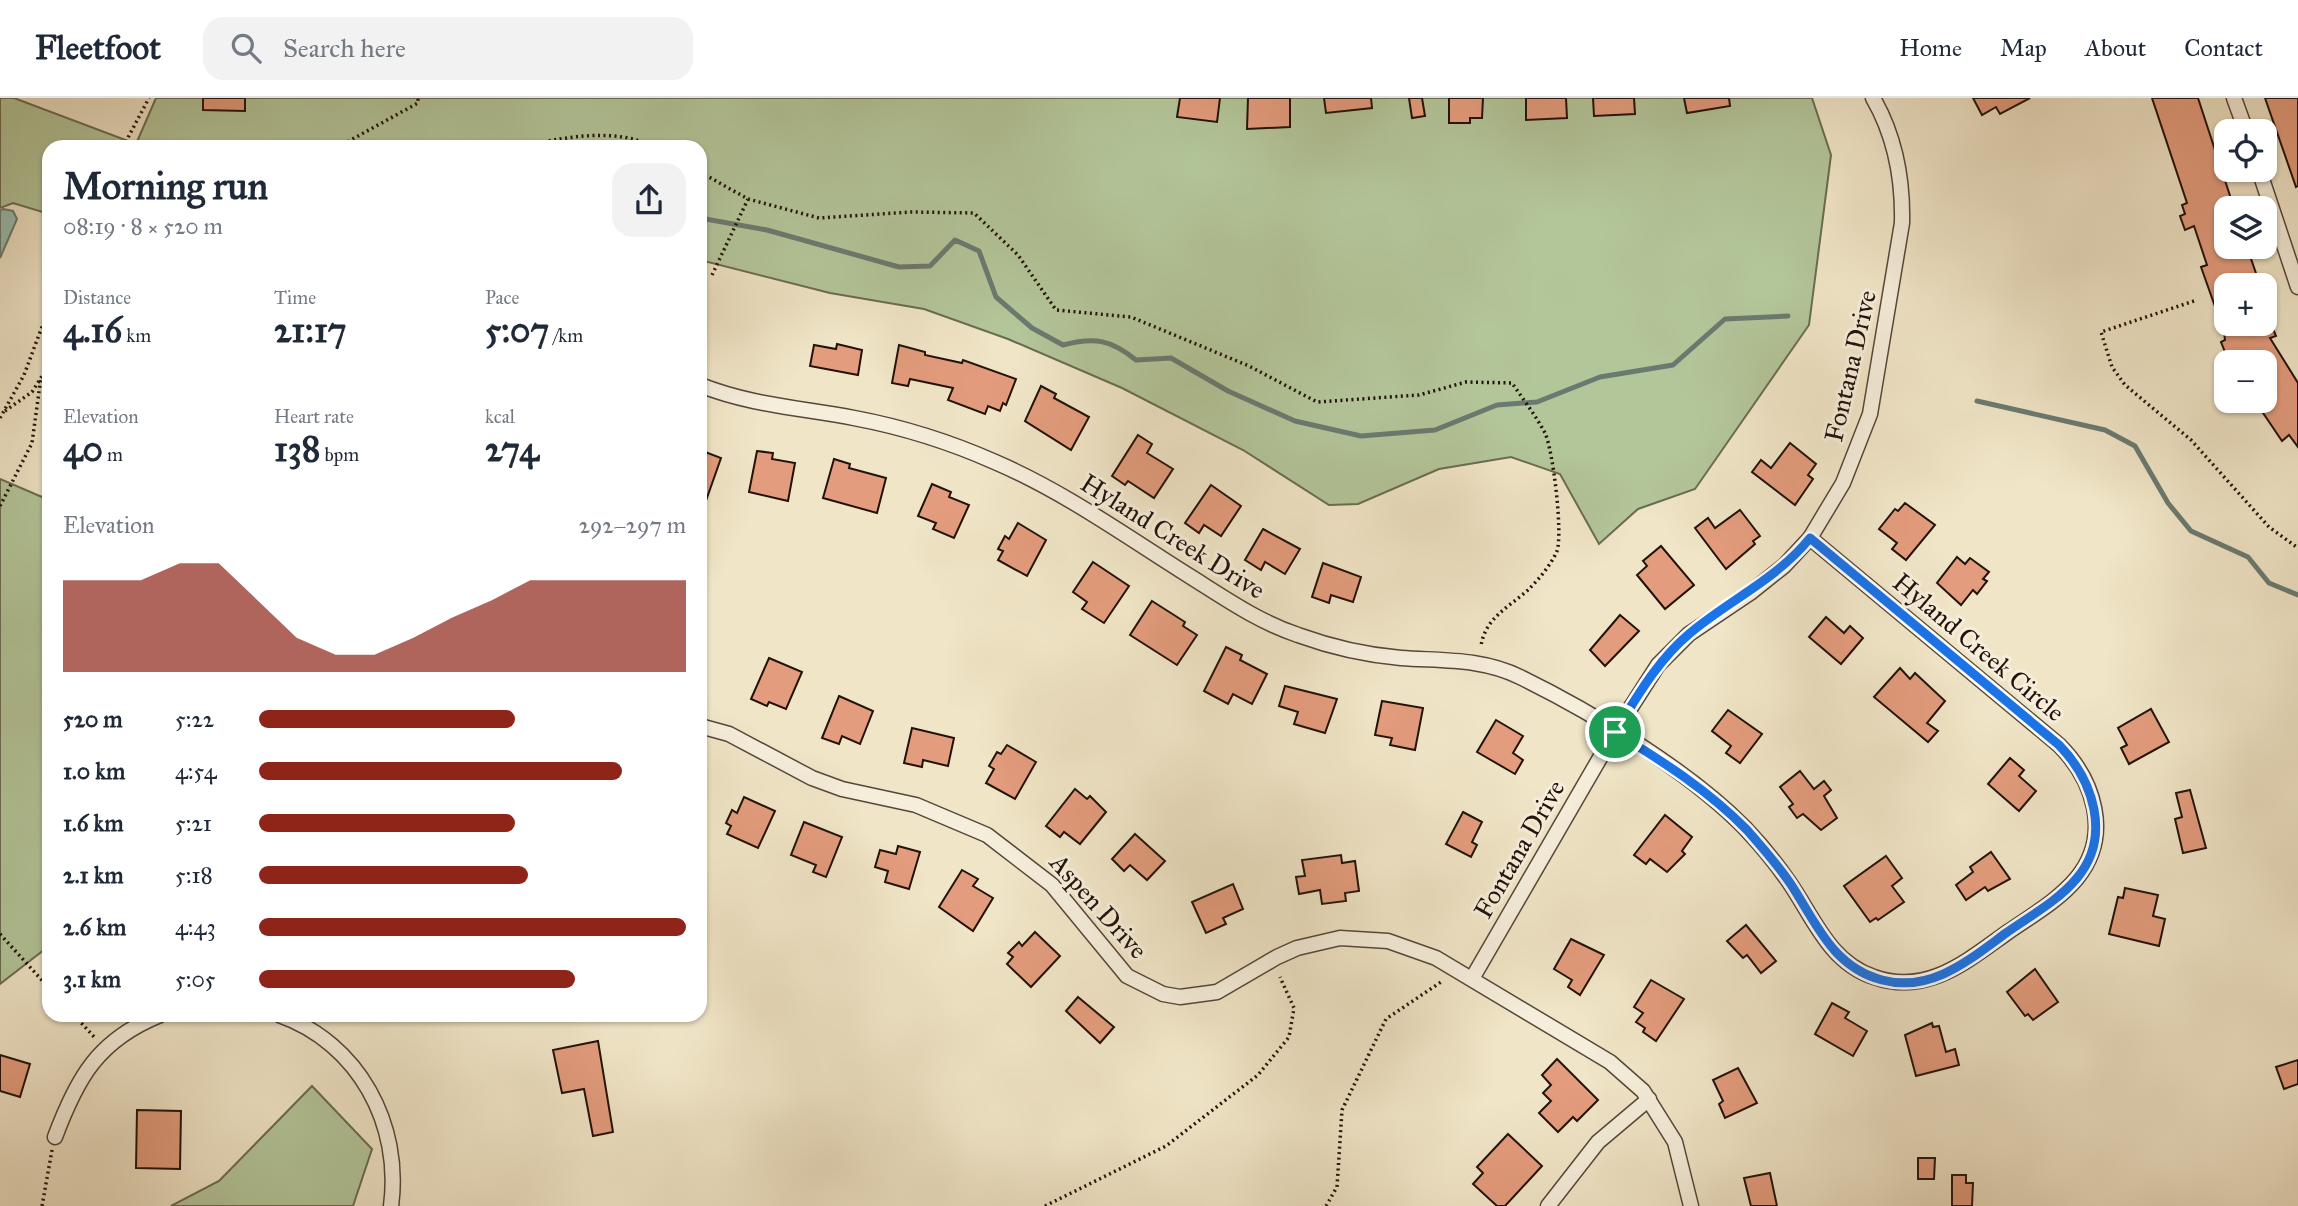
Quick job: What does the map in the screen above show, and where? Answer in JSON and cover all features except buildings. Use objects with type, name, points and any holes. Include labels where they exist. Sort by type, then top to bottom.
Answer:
[{"type":"street","name":"Fontana Drive","points":[[1473,977],[1647,680],[1672,649],[1709,619],[1768,580],[1810,538],[1853,463],[1870,414],[1900,246],[1903,201],[1890,133],[1873,98]]},
{"type":"street","points":[[2234,98],[2242,119]]},
{"type":"street","points":[[2263,182],[2297,279]]},
{"type":"street","name":"Hyland Creek Drive","points":[[707,387],[756,403],[860,419],[959,447],[1049,488],[1230,602],[1279,628],[1327,644],[1377,655],[1459,660],[1498,668],[1518,676],[1615,732]]},
{"type":"street","name":"Hyland Creek Circle","points":[[1615,732],[1687,777],[1745,829],[1790,883],[1835,954],[1868,976],[1903,983],[1944,975],[2069,887],[2078,877],[2091,853],[2096,821],[2091,792],[2079,767],[2059,745],[1810,538]]},
{"type":"street","name":"Aspen Drive","points":[[707,728],[729,734],[812,778],[842,789],[928,809],[987,835],[1052,884],[1127,976],[1163,995],[1190,996],[1217,992],[1287,952],[1340,938],[1363,937],[1412,948],[1473,977],[1610,1062],[1649,1099],[1675,1142],[1691,1206]]},
{"type":"street","points":[[55,1137],[79,1080],[104,1049],[142,1022]]},
{"type":"street","points":[[294,1022],[315,1032],[340,1053],[373,1096],[390,1139],[394,1184],[391,1206]]},
{"type":"street","points":[[1548,1206],[1598,1142],[1649,1099]]},
{"type":"path","points":[[127,140],[149,98]]},
{"type":"path","points":[[351,140],[418,103],[418,98]]},
{"type":"path","points":[[549,140],[567,135],[641,140]]},
{"type":"path","points":[[707,176],[748,198],[819,218],[911,212],[974,214],[1018,255],[1056,310],[1131,317],[1249,366],[1317,401],[1419,395],[1466,382],[1512,383],[1546,435],[1558,510],[1558,549],[1548,567],[1528,590],[1492,620],[1483,633],[1481,646]]},
{"type":"path","points":[[712,275],[748,198]]},
{"type":"path","points":[[2194,302],[2101,332],[2112,366],[2125,385],[2192,440],[2269,527],[2298,548]]},
{"type":"path","points":[[1,415],[24,376],[42,327]]},
{"type":"path","points":[[1,415],[32,392],[41,377]]},
{"type":"path","points":[[0,506],[32,443],[41,377]]},
{"type":"path","points":[[0,934],[42,980]]},
{"type":"path","points":[[1045,1206],[1166,1146],[1258,1075],[1289,1037],[1294,1008],[1280,977]]},
{"type":"path","points":[[1326,1206],[1336,1187],[1342,1110],[1386,1019],[1441,982]]},
{"type":"path","points":[[80,1022],[104,1049]]},
{"type":"path","points":[[41,1206],[55,1137]]},
{"type":"green space","points":[[0,98],[14,98],[125,140],[42,140],[42,212],[13,203],[0,208]]},
{"type":"green space","points":[[156,98],[1812,98],[1831,155],[1809,325],[1695,489],[1638,509],[1599,544],[1560,474],[1511,457],[1439,469],[1358,504],[1329,505],[1243,450],[1122,388],[1008,339],[924,309],[830,293],[707,262],[707,140],[138,140]]},
{"type":"green space","points":[[0,479],[42,497],[42,951],[0,984]]},
{"type":"green space","points":[[312,1086],[372,1149],[353,1206],[171,1206],[219,1181]]},
{"type":"water","points":[[0,211],[13,211],[17,219],[0,258]]},
{"type":"waterway","points":[[707,219],[767,230],[899,267],[930,266],[955,240],[979,251],[996,297],[1032,328],[1063,345],[1093,341],[1110,344],[1136,360],[1171,358],[1228,391],[1295,421],[1361,436],[1435,430],[1497,405],[1537,402],[1600,377],[1673,365],[1725,319],[1788,316]]},
{"type":"waterway","points":[[1977,401],[2105,430],[2135,446],[2168,503],[2191,531],[2248,557],[2269,583],[2298,595]]},
{"type":"route","points":[[1810,538],[2070,756],[2086,779],[2091,792],[2096,821],[2091,853],[2078,877],[2069,887],[1965,962],[1944,975],[1926,981],[1885,981],[1868,976],[1835,954],[1770,856],[1720,804],[1687,777],[1615,732],[1647,680],[1672,649],[1709,619],[1768,580],[1810,538]]}]
